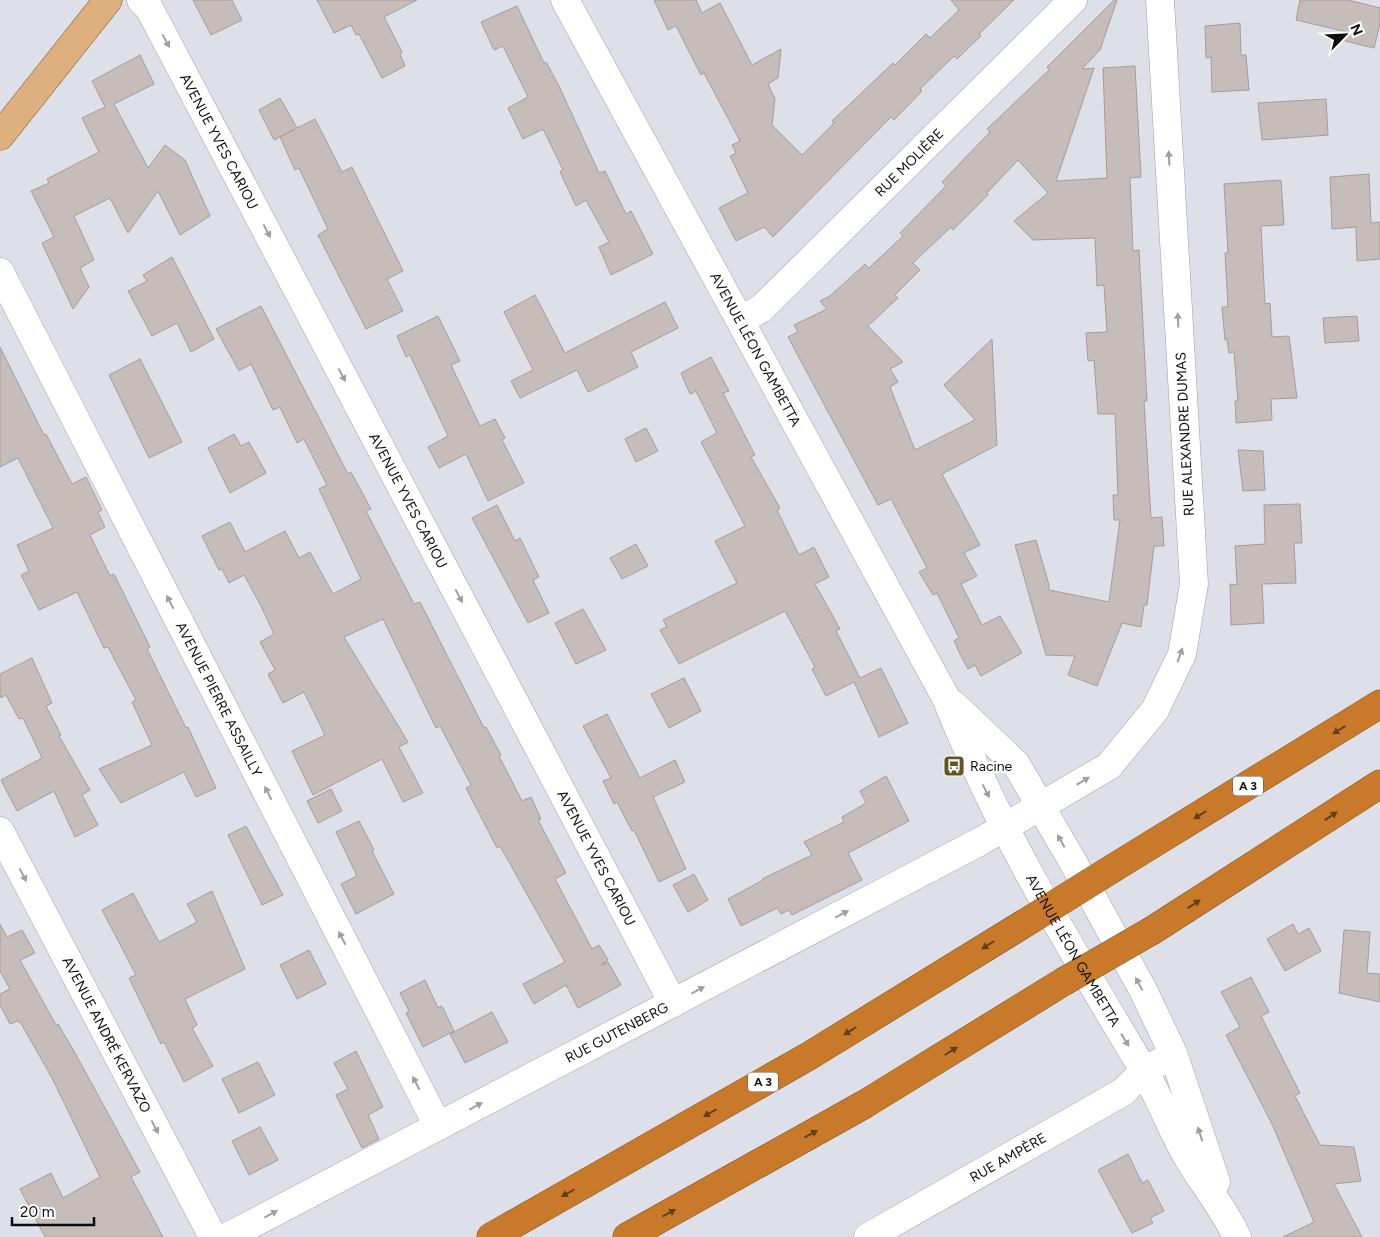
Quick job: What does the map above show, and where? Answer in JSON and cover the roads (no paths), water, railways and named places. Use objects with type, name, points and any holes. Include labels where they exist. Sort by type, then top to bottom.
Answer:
[{"type":"highway","name":"A 3","points":[[491,1237],[809,1056],[1380,704]]},
{"type":"highway","points":[[627,1237],[865,1104],[1063,982],[1153,930],[1380,784]]},
{"type":"main road","points":[[0,136],[108,0]]},
{"type":"street","name":"AVENUE YVES CARIOU","points":[[140,0],[149,8],[673,1004]]},
{"type":"street","name":"AVENUE LÉON GAMBETTA","points":[[565,0],[946,698],[966,748],[1005,827],[1108,1012],[1144,1071],[1190,1160],[1232,1225]]},
{"type":"street","name":"RUE MOLIÈRE","points":[[741,320],[762,308],[1073,0]]},
{"type":"street","name":"RUE ALEXANDRE DUMAS","points":[[1041,806],[1109,766],[1154,710],[1182,654],[1194,584],[1160,0]]},
{"type":"street","name":"AVENUE PIERRE ASSAILLY","points":[[0,272],[438,1126]]},
{"type":"street","name":"AVENUE LÉON GAMBETTA","points":[[946,698],[1016,764],[1143,990],[1173,1053],[1232,1225]]},
{"type":"street","points":[[1005,827],[1041,806]]},
{"type":"street","name":"RUE GUTENBERG","points":[[228,1237],[673,1004],[1005,827]]},
{"type":"street","name":"AVENUE ANDRÉ KERVAZO","points":[[0,831],[213,1237]]},
{"type":"street","points":[[1144,1071],[1173,1053]]},
{"type":"street","name":"RUE AMPÈRE","points":[[868,1237],[1123,1092],[1144,1071]]},
{"type":"place","name":"Racine","points":[[954,766]]}]
